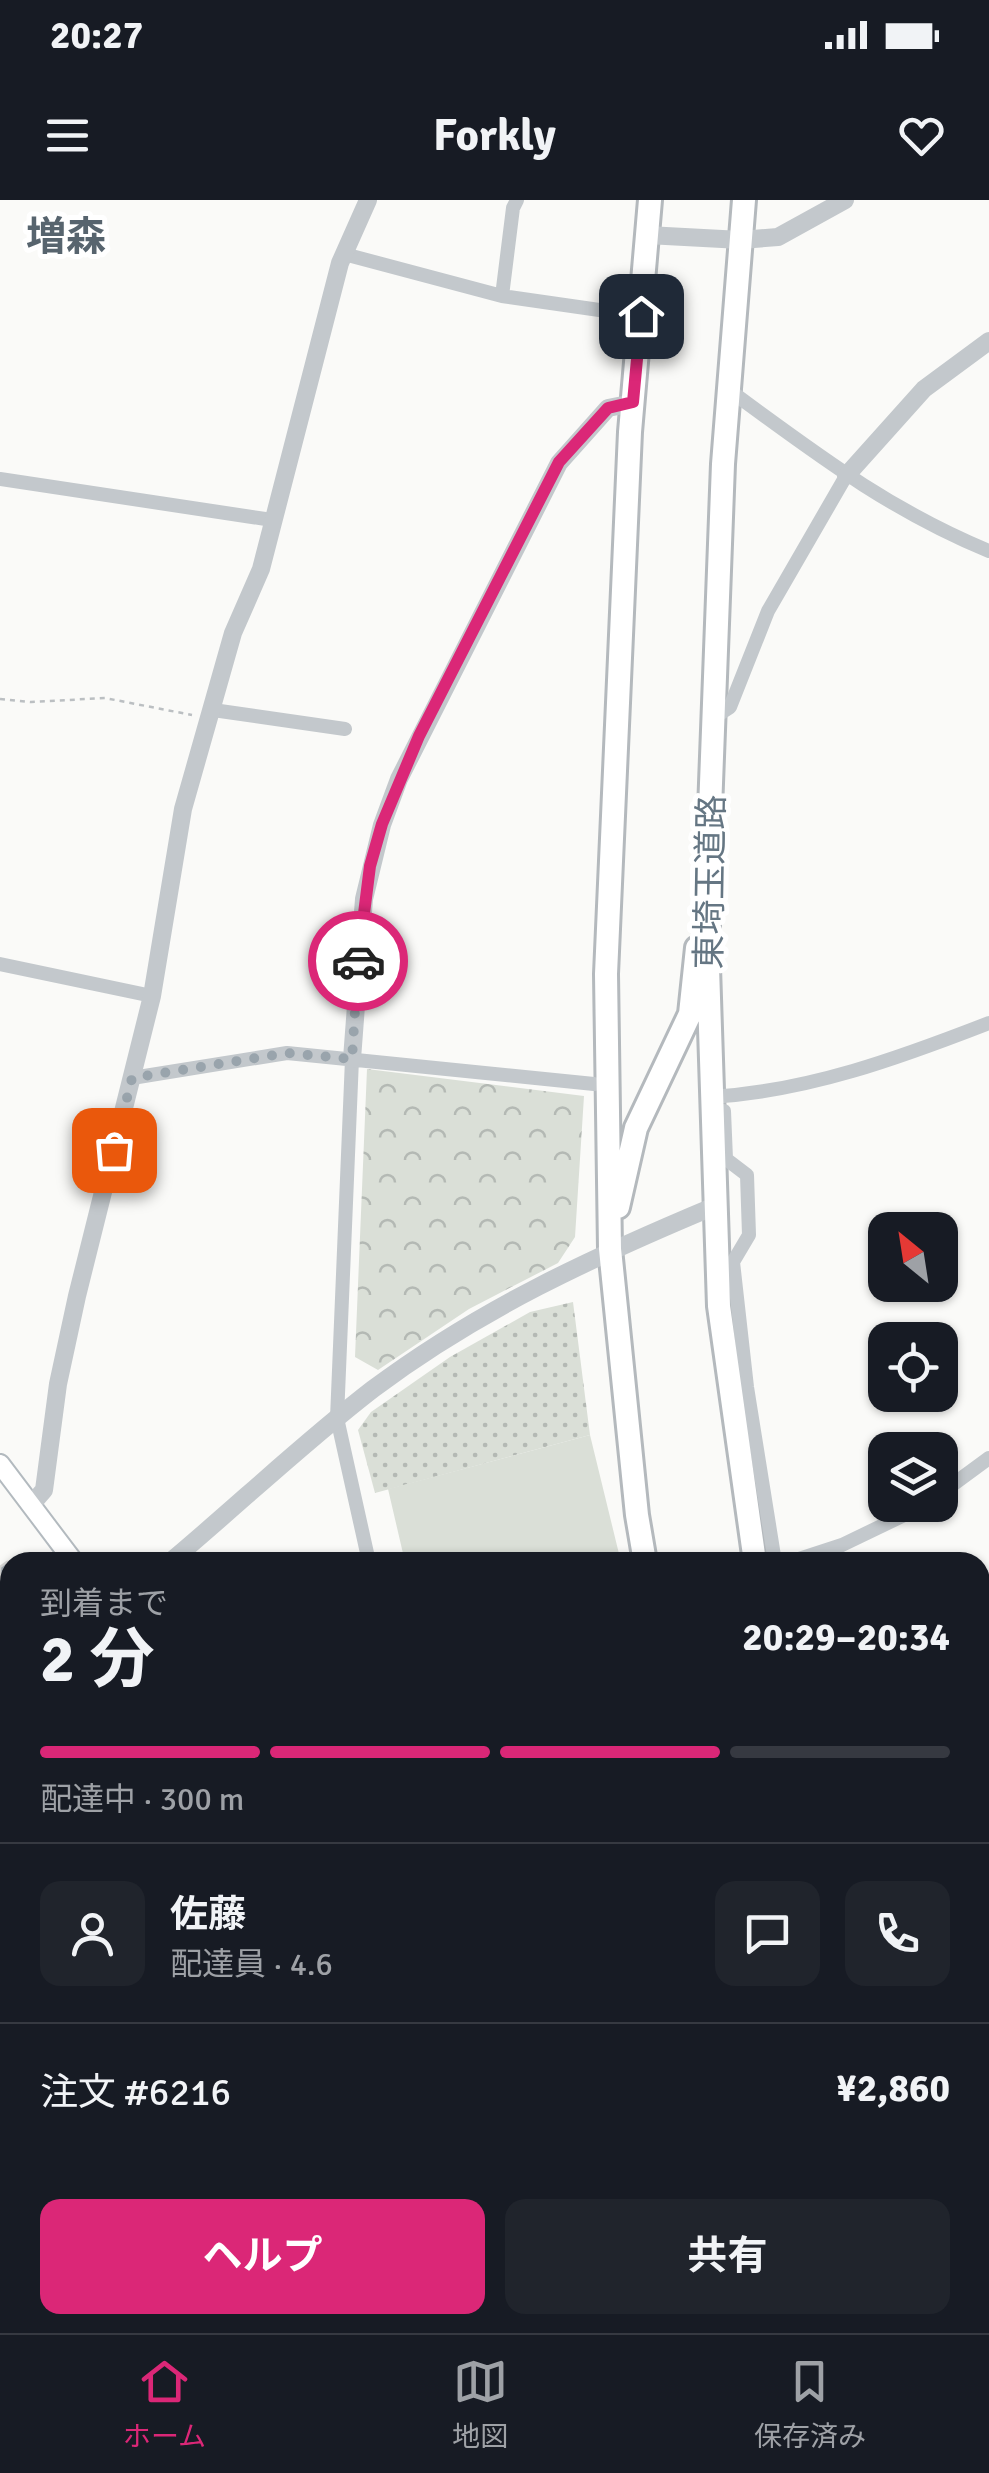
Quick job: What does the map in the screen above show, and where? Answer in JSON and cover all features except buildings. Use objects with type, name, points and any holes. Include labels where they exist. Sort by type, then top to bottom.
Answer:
[{"type":"highway","points":[[643,1552],[610,1250],[606,974],[633,402],[650,200]]},
{"type":"highway","name":"東埼玉道路","points":[[744,200],[729,390],[708,898],[717,1097],[715,1206],[719,1306],[753,1552]]},
{"type":"highway","points":[[610,1250],[636,1128],[690,1014],[694,964],[708,898]]},
{"type":"main road","points":[[0,1464],[66,1552]]},
{"type":"street","points":[[30,1504],[44,1490],[58,1384],[152,996],[184,809],[233,634],[260,569],[344,254],[368,200]]},
{"type":"street","points":[[502,296],[517,200]]},
{"type":"street","points":[[648,235],[741,240],[778,237],[845,200]]},
{"type":"street","points":[[344,254],[502,296],[641,316]]},
{"type":"street","points":[[713,718],[730,707],[768,612],[846,476],[924,389],[989,341]]},
{"type":"street","points":[[729,390],[846,476],[939,531],[989,551]]},
{"type":"street","points":[[366,1552],[337,1418],[352,1059],[364,899],[382,824],[400,778],[559,462],[608,408],[633,402]]},
{"type":"street","points":[[0,479],[272,520]]},
{"type":"street","points":[[212,714],[344,730]]},
{"type":"street","points":[[0,964],[152,996]]},
{"type":"street","points":[[774,1552],[747,1386],[733,1262],[749,1235],[747,1175],[726,1160],[717,1097],[794,1087],[890,1062],[989,1023]]},
{"type":"street","points":[[132,1078],[287,1053],[594,1084]]},
{"type":"street","points":[[182,1552],[374,1389],[491,1311],[610,1250],[715,1206]]},
{"type":"street","points":[[958,1481],[989,1458]]},
{"type":"street","points":[[821,1552],[889,1522]]},
{"type":"path","points":[[0,699],[31,702],[105,698],[212,714]]},
{"type":"green space","points":[[367,1069],[584,1096],[575,1237],[558,1263],[469,1309],[378,1370],[355,1357]]},
{"type":"green space","points":[[573,1302],[590,1435],[375,1493],[358,1430],[371,1412],[450,1357],[530,1312]]},
{"type":"green space","points":[[590,1435],[619,1552],[403,1552],[388,1489]]},
{"type":"way so far","points":[[114,1150],[132,1078],[287,1053],[352,1059],[358,961]]},
{"type":"district","name":"増森","points":[[66,236]]},
{"type":"route","points":[[358,961],[370,866],[400,778],[559,462],[608,408],[633,402],[641,316]]}]
